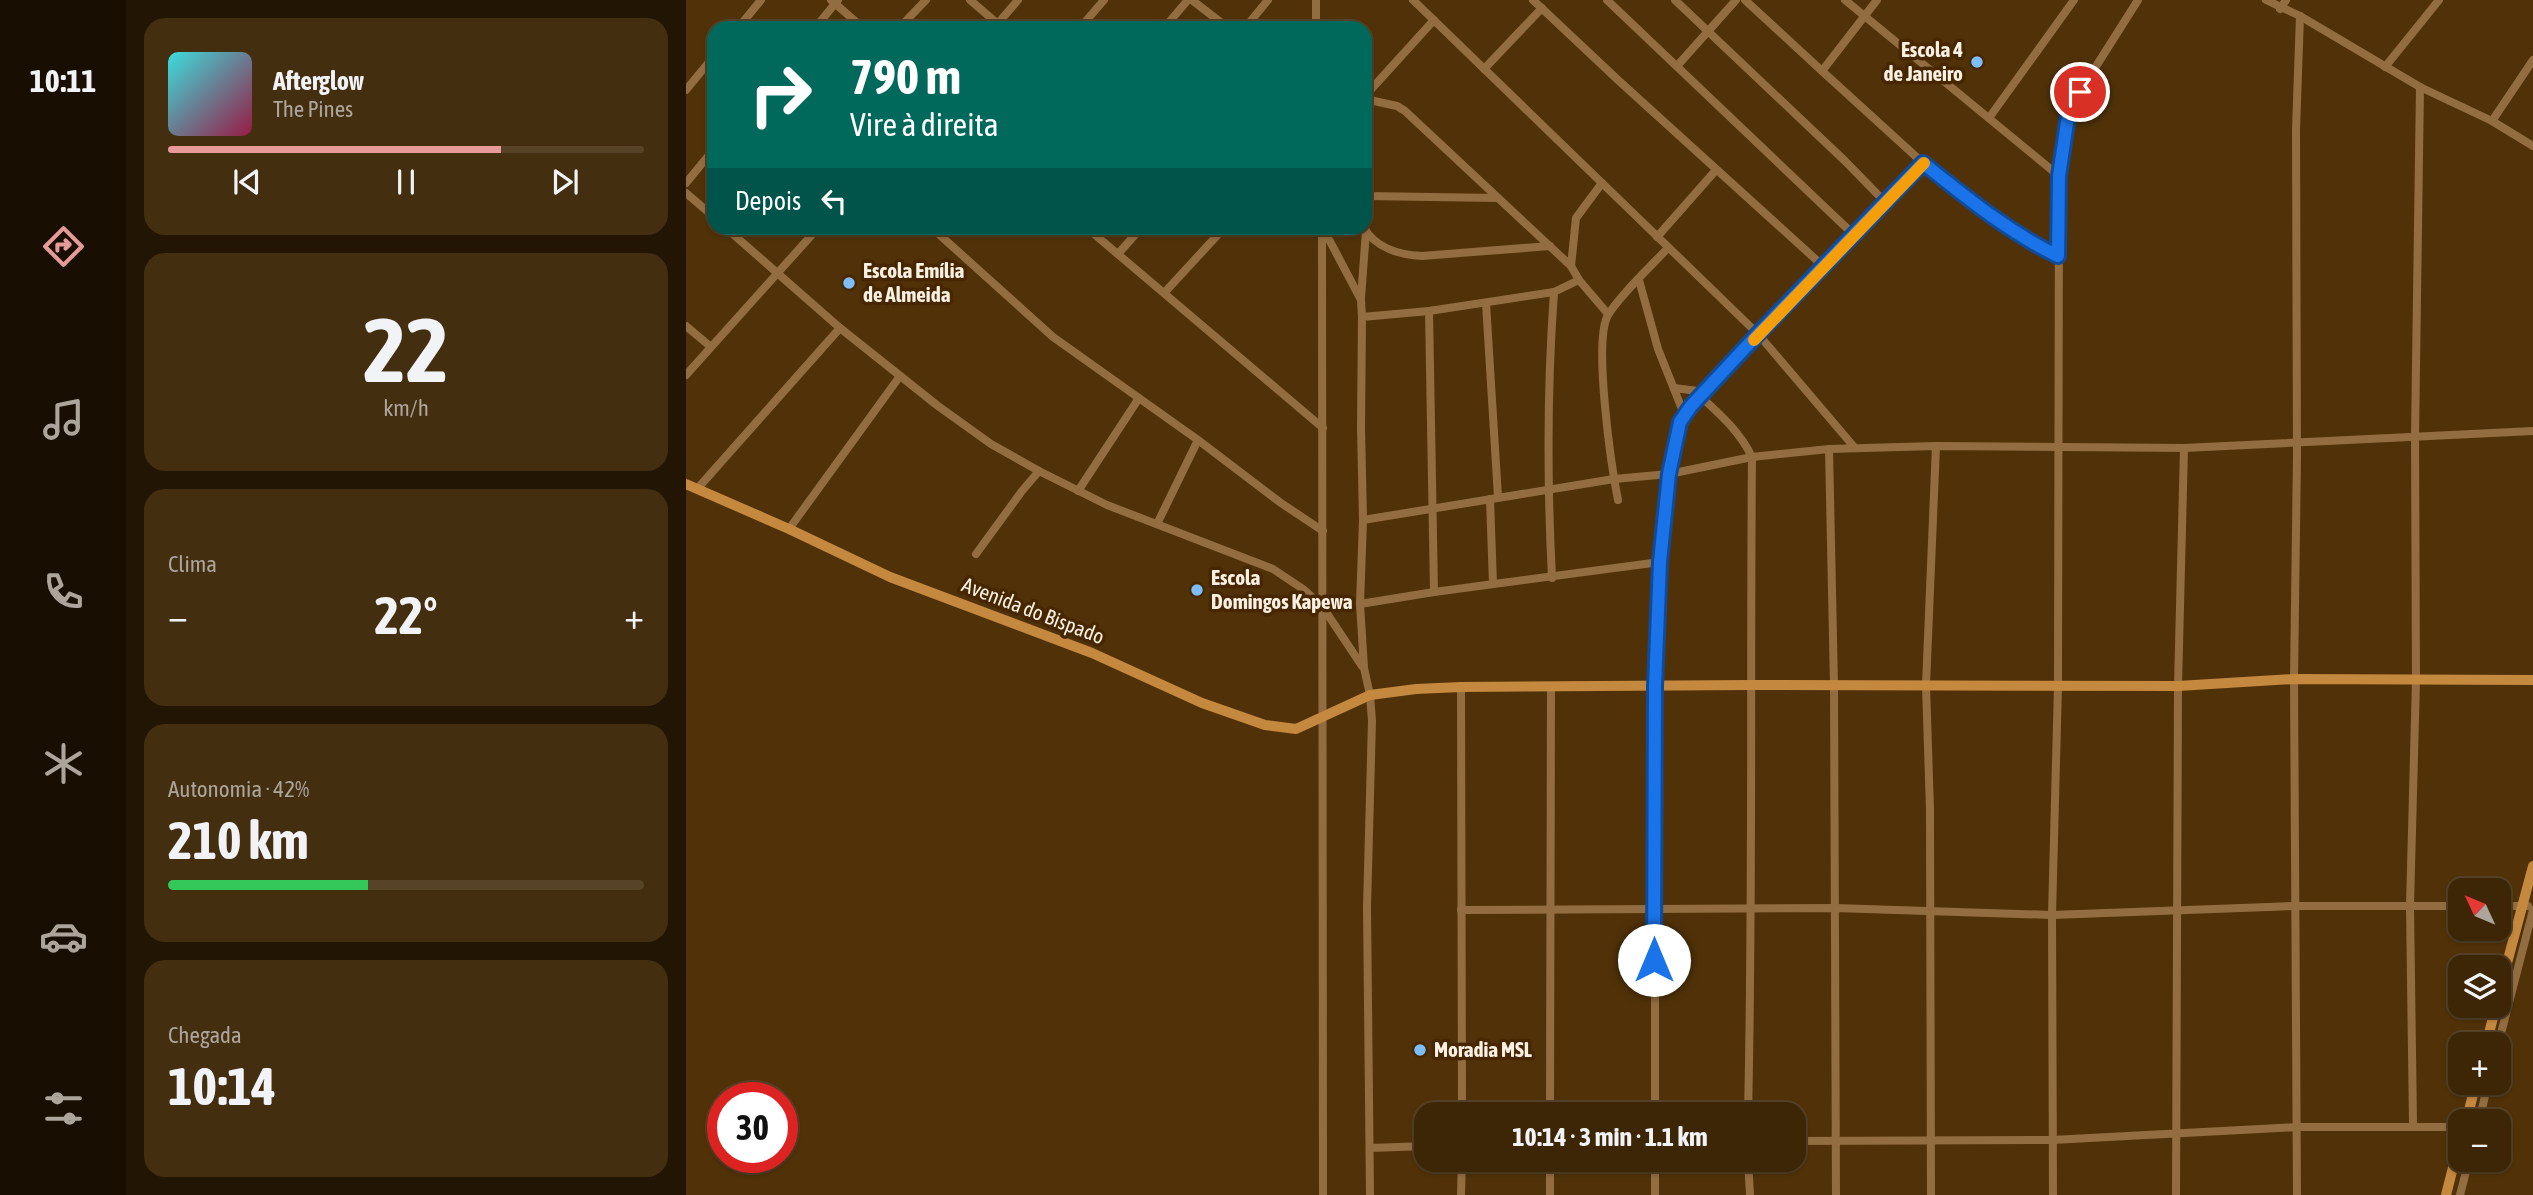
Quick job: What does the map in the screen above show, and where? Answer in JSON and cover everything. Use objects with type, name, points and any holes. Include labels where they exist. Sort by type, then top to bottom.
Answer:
[{"type":"main road","name":"Avenida do Bispado","points":[[686,484],[789,529],[890,578],[1092,653],[1202,703],[1265,725],[1296,729],[1370,695],[1461,687],[2178,686],[2294,678],[2533,680]]},
{"type":"main road","points":[[2511,959],[2529,908],[2533,866]]},
{"type":"main road","points":[[2446,1195],[2452,1172]]},
{"type":"street","points":[[744,21],[761,0]]},
{"type":"street","points":[[906,21],[926,0]]},
{"type":"street","points":[[970,0],[991,21]]},
{"type":"street","points":[[1000,21],[1018,0]]},
{"type":"street","points":[[1086,21],[1104,0]]},
{"type":"street","points":[[1170,21],[1190,0],[1218,21]]},
{"type":"street","points":[[1251,21],[1268,0]]},
{"type":"street","points":[[1316,0],[1316,21]]},
{"type":"street","points":[[1413,0],[1758,334],[1855,448]]},
{"type":"street","points":[[1533,0],[1823,266]]},
{"type":"street","points":[[1607,0],[1853,234]]},
{"type":"street","points":[[1675,0],[1885,202]]},
{"type":"street","points":[[1677,66],[1735,0]]},
{"type":"street","points":[[1745,0],[1923,163],[1990,216],[2029,242],[2058,256]]},
{"type":"street","points":[[1846,0],[2059,176]]},
{"type":"street","points":[[1822,71],[1877,0]]},
{"type":"street","points":[[1989,118],[2074,0]]},
{"type":"street","points":[[2053,1195],[2052,915],[2058,685],[2059,176],[2069,109],[2138,0]]},
{"type":"street","points":[[2266,0],[2280,9],[2300,16],[2420,87],[2492,121],[2533,146]]},
{"type":"street","points":[[2280,9],[2286,0]]},
{"type":"street","points":[[2385,66],[2439,0]]},
{"type":"street","points":[[820,21],[835,1],[856,21]]},
{"type":"street","points":[[1484,69],[1542,8]]},
{"type":"street","points":[[2297,1195],[2294,678],[2297,441],[2296,130],[2300,16]]},
{"type":"street","points":[[1372,90],[1434,20]]},
{"type":"street","points":[[2492,121],[2533,60]]},
{"type":"street","points":[[686,90],[707,64]]},
{"type":"street","points":[[2413,1125],[2410,905],[2416,681],[2415,436],[2420,87]]},
{"type":"street","points":[[1372,100],[1397,106],[1405,111],[1571,266],[1579,280],[1608,314]]},
{"type":"street","points":[[686,183],[707,158]]},
{"type":"street","points":[[1655,1102],[1655,686],[1660,562],[1669,474],[1680,422],[1684,414],[1758,334],[1923,163]]},
{"type":"street","points":[[1657,237],[1716,170]]},
{"type":"street","points":[[1571,266],[1576,218],[1602,183]]},
{"type":"street","points":[[686,193],[707,211]]},
{"type":"street","points":[[1372,196],[1498,198]]},
{"type":"street","points":[[734,235],[840,327],[991,443],[1107,505],[1273,569],[1322,606],[1364,668]]},
{"type":"street","points":[[686,374],[812,235]]},
{"type":"street","points":[[940,235],[1053,337],[1323,531]]},
{"type":"street","points":[[1095,235],[1323,428]]},
{"type":"street","points":[[1118,254],[1135,235]]},
{"type":"street","points":[[1165,292],[1218,235]]},
{"type":"street","points":[[1323,235],[1323,1195]]},
{"type":"street","points":[[1327,235],[1361,300]]},
{"type":"street","points":[[1365,235],[1361,300],[1363,520],[1360,604],[1364,668],[1370,695],[1367,908],[1370,1195]]},
{"type":"street","points":[[1370,235],[1402,255],[1422,256],[1550,246]]},
{"type":"street","points":[[1618,500],[1604,388],[1604,340],[1608,314],[1668,248]]},
{"type":"street","points":[[1362,317],[1429,311],[1554,292],[1579,280]]},
{"type":"street","points":[[1639,280],[1654,336],[1684,414]]},
{"type":"street","points":[[1552,578],[1547,490],[1549,371],[1554,292]]},
{"type":"street","points":[[1486,303],[1494,498],[1493,584]]},
{"type":"street","points":[[1429,311],[1434,592]]},
{"type":"street","points":[[686,326],[711,347]]},
{"type":"street","points":[[698,488],[840,327]]},
{"type":"street","points":[[789,529],[901,376]]},
{"type":"street","points":[[1674,388],[1704,395],[1743,439],[1752,457],[1750,685],[1753,909],[1748,1102]]},
{"type":"street","points":[[1078,491],[1139,398]]},
{"type":"street","points":[[1363,520],[1614,479],[1669,474],[1752,457],[1829,449],[1936,446],[2184,448],[2533,431]]},
{"type":"street","points":[[1157,524],[1198,440]]},
{"type":"street","points":[[1931,1195],[1930,810],[1926,685],[1936,446]]},
{"type":"street","points":[[2176,1195],[2178,686],[2184,448]]},
{"type":"street","points":[[1829,449],[1834,685],[1836,1195]]},
{"type":"street","points":[[976,554],[1039,471]]},
{"type":"street","points":[[1360,604],[1660,562]]},
{"type":"street","points":[[1461,687],[1462,1102]]},
{"type":"street","points":[[1550,1102],[1551,687]]},
{"type":"street","points":[[1461,910],[1835,908],[2052,915],[2294,906],[2448,905]]},
{"type":"street","points":[[2501,1032],[2529,908],[2511,907]]},
{"type":"street","points":[[1806,1140],[2052,1140],[2298,1127],[2448,1126]]},
{"type":"street","points":[[1370,1148],[1414,1146]]},
{"type":"street","points":[[1461,1195],[1462,1172]]},
{"type":"street","points":[[1550,1172],[1550,1195]]},
{"type":"street","points":[[1655,1195],[1656,1172]]},
{"type":"street","points":[[1748,1172],[1749,1195]]},
{"type":"street","points":[[2460,1195],[2466,1172]]},
{"type":"slow traffic","points":[[1754,340],[1924,163]]},
{"type":"place","name":"Escola 4 de Janeiro","points":[[1977,62]]},
{"type":"place","name":"Escola Emília de Almeida","points":[[849,283]]},
{"type":"place","name":"Escola Domingos Kapewa","points":[[1197,590]]},
{"type":"place","name":"Moradia MSL","points":[[1420,1050]]},
{"type":"route","points":[[1654,960],[1655,686],[1660,562],[1669,474],[1680,422],[1691,406],[1711,388],[1758,334],[1923,163],[1990,216],[2029,242],[2058,256],[2059,176],[2069,109],[2080,92]]}]
